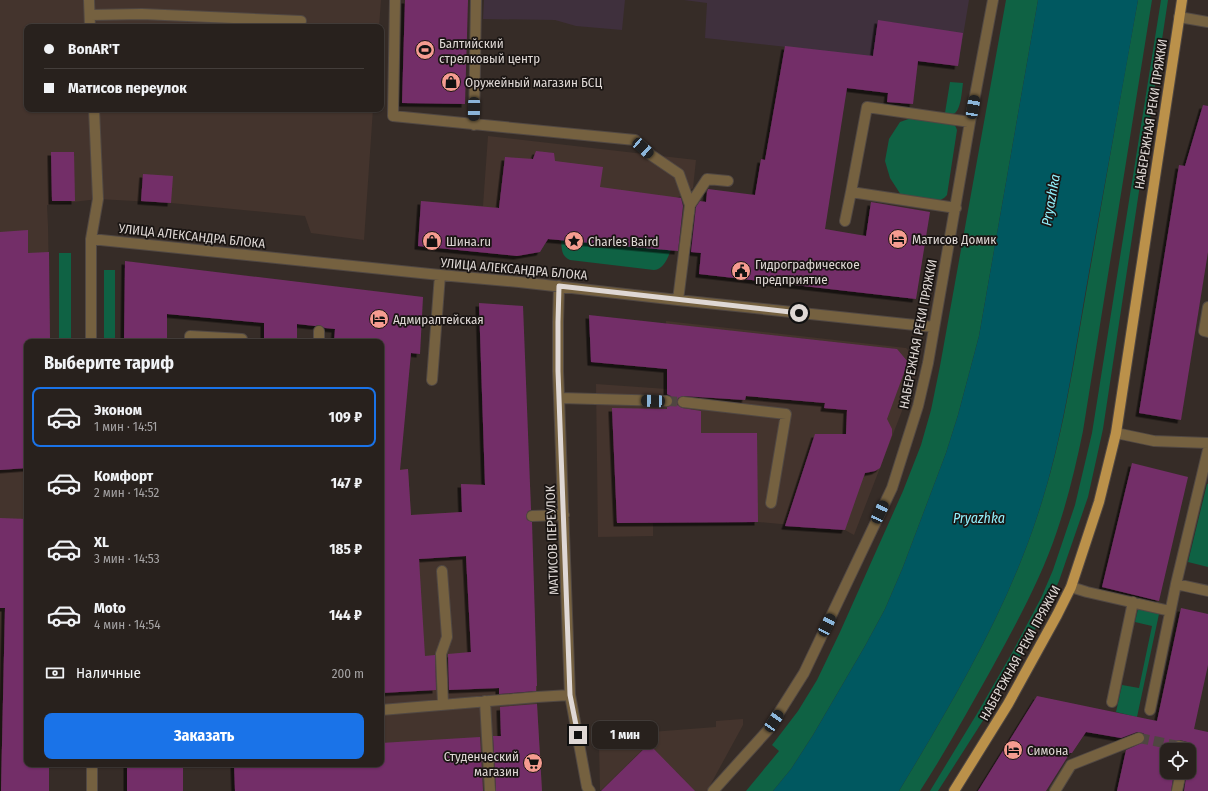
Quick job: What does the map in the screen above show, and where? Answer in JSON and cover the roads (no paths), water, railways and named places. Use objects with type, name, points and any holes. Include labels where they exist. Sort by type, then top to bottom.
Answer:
[{"type":"main road","name":"НАБЕРЕЖНАЯ РЕКИ ПРЯЖКИ","points":[[954,791],[1008,704],[1057,615],[1071,587],[1099,502],[1116,433],[1182,0]]},
{"type":"street","points":[[89,0],[90,24]]},
{"type":"street","points":[[395,0],[392,116],[635,140],[651,155],[679,174],[690,205]]},
{"type":"street","points":[[474,125],[476,0]]},
{"type":"street","name":"НАБЕРЕЖНАЯ РЕКИ ПРЯЖКИ","points":[[713,791],[768,730],[804,673],[892,488],[918,406],[928,363],[993,0]]},
{"type":"street","points":[[90,15],[142,14],[301,21]]},
{"type":"street","points":[[1180,16],[1208,22]]},
{"type":"street","points":[[845,221],[867,107],[970,122]]},
{"type":"street","points":[[91,339],[91,239],[98,199],[94,112]]},
{"type":"street","points":[[678,300],[690,205],[707,179],[728,181]]},
{"type":"street","points":[[851,192],[956,208]]},
{"type":"street","name":"УЛИЦА АЛЕКСАНДРА БЛОКА","points":[[91,239],[559,286],[934,327]]},
{"type":"street","points":[[432,380],[440,275]]},
{"type":"street","name":"МАТИСОВ ПЕРЕУЛОК","points":[[559,286],[558,322],[560,398],[570,695],[587,787],[590,791]]},
{"type":"street","points":[[1208,306],[1204,331],[1208,332]]},
{"type":"street","points":[[319,339],[320,331]]},
{"type":"street","points":[[190,339],[190,336],[242,339]]},
{"type":"street","points":[[560,398],[667,401]]},
{"type":"street","points":[[683,402],[786,414],[771,503]]},
{"type":"street","points":[[1116,433],[1154,441],[1208,443]]},
{"type":"street","points":[[1150,710],[1176,584],[1208,450]]},
{"type":"street","points":[[532,516],[564,515]]},
{"type":"street","points":[[442,571],[447,637],[441,654],[443,704]]},
{"type":"street","points":[[1176,584],[1208,591]]},
{"type":"street","points":[[1071,587],[1170,611]]},
{"type":"street","points":[[1112,702],[1133,602]]},
{"type":"street","points":[[384,710],[570,695]]},
{"type":"street","points":[[485,701],[490,791]]},
{"type":"street","points":[[1055,791],[1071,765],[1139,738]]},
{"type":"street","points":[[92,767],[92,791]]},
{"type":"street","points":[[1177,791],[1180,779]]},
{"type":"water","name":"Pryazhka","points":[[1038,0],[1138,0],[1066,403],[1054,459],[1038,514],[1025,551],[994,622],[939,725],[899,791],[773,791],[791,769],[813,735],[885,609],[903,567],[946,453],[958,415],[979,336]]},
{"type":"tunnel","points":[[667,401],[683,402]]},
{"type":"tunnel","points":[[1139,738],[1164,743]]},
{"type":"place","name":"Балтийский стрелковый центр","points":[[425,50]]},
{"type":"place","name":"Оружейный магазин БСЦ","points":[[451,82]]},
{"type":"place","name":"Матисов Домик","points":[[898,239]]},
{"type":"place","name":"Шина.ru","points":[[432,241]]},
{"type":"place","name":"Charles Baird","points":[[574,241]]},
{"type":"place","name":"Гидрографическое предприятие","points":[[741,271]]},
{"type":"place","name":"Адмиралтейская","points":[[379,319]]},
{"type":"place","name":"Симона","points":[[1013,750]]},
{"type":"place","name":"Студенческий магазин","points":[[533,763]]}]
